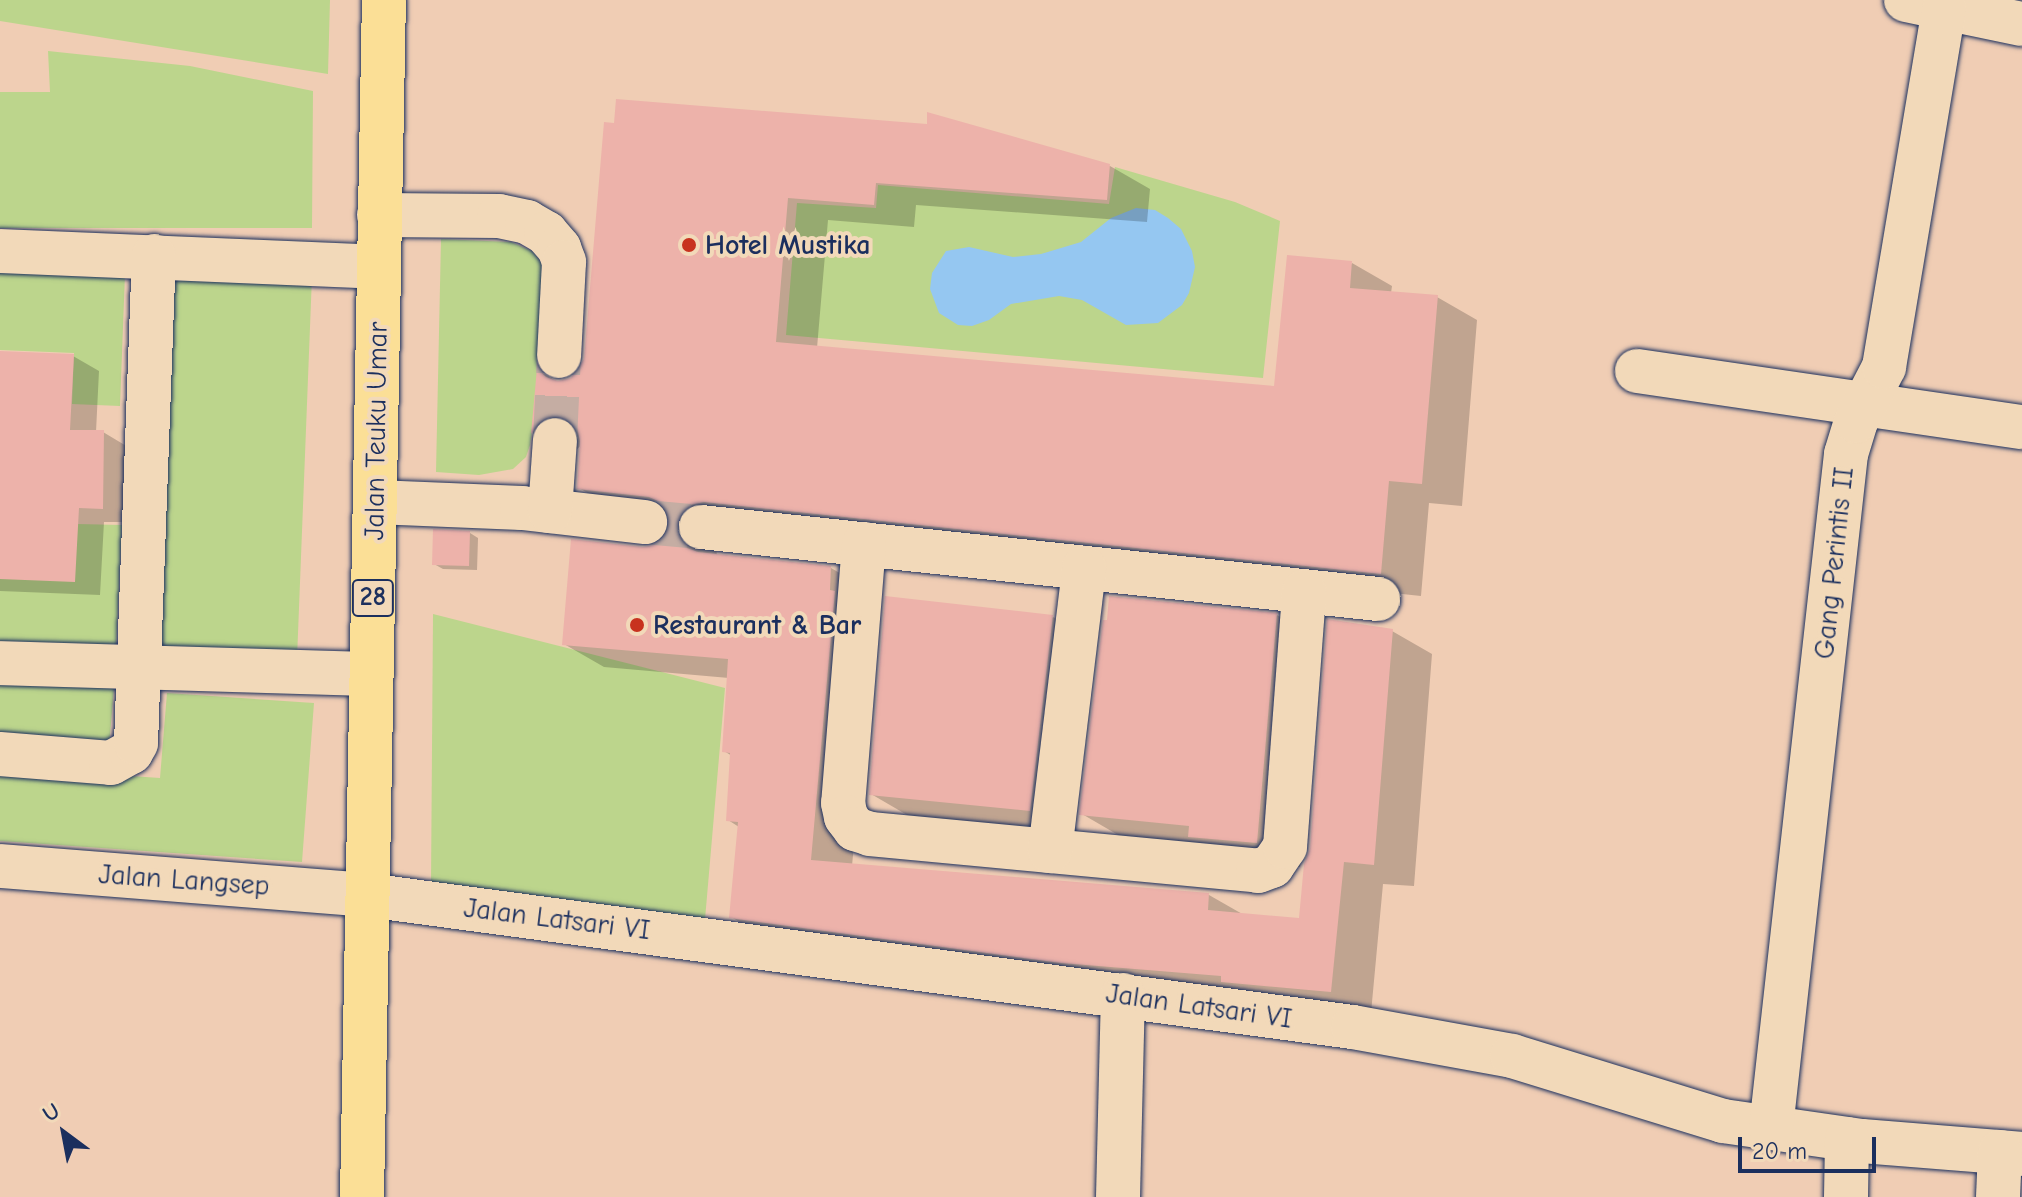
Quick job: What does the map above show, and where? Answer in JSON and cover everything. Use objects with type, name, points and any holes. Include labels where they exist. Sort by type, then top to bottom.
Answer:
[{"type":"highway","name":"Jalan Teuku Umar","points":[[362,1197],[384,0]]},
{"type":"street","points":[[1925,4],[2022,24]]},
{"type":"street","name":"Gang Perintis II","points":[[1771,1128],[1846,454],[1853,430],[1884,367],[1925,4]]},
{"type":"street","points":[[379,215],[499,216],[527,222],[546,233],[559,248],[564,262],[559,356]]},
{"type":"street","points":[[0,251],[379,267]]},
{"type":"street","points":[[0,754],[111,763],[121,759],[136,743],[154,256]]},
{"type":"street","points":[[1637,371],[2022,427]]},
{"type":"street","points":[[550,511],[555,440]]},
{"type":"street","points":[[375,502],[550,511],[645,522]]},
{"type":"street","points":[[701,527],[1378,599]]},
{"type":"street","points":[[864,544],[843,803],[846,817],[855,829],[870,834],[1258,871],[1279,859],[1285,847],[1304,592]]},
{"type":"street","points":[[1050,851],[1084,568]]},
{"type":"street","points":[[0,663],[371,674]]},
{"type":"street","name":"Jalan Langsep","points":[[0,866],[367,895]]},
{"type":"street","name":"Jalan Latsari VI","points":[[367,895],[1123,995],[1466,1045],[1549,1066],[1680,1110],[1847,1139],[2011,1153]]},
{"type":"street","points":[[1118,1197],[1123,995]]},
{"type":"street","points":[[1846,1197],[1847,1139]]},
{"type":"street","points":[[1998,1197],[2011,1153]]},
{"type":"green space","points":[[0,0],[330,0],[328,74],[0,21]]},
{"type":"green space","points":[[48,51],[190,66],[313,91],[312,228],[0,228],[0,92],[50,92]]},
{"type":"green space","points":[[1115,167],[1235,202],[1280,221],[1263,378],[786,335],[797,203],[876,208],[878,185],[1109,204]]},
{"type":"green space","points":[[441,239],[511,242],[532,251],[545,267],[548,292],[540,383],[530,445],[526,457],[513,469],[479,475],[436,472]]},
{"type":"green space","points":[[0,269],[125,274],[120,406],[72,404],[74,353],[0,350]]},
{"type":"green space","points":[[173,272],[312,276],[297,659],[158,654]]},
{"type":"green space","points":[[77,524],[122,525],[116,647],[0,643],[0,578]]},
{"type":"green space","points":[[433,614],[725,688],[704,931],[431,883]]},
{"type":"green space","points":[[0,680],[114,688],[109,746],[0,739]]},
{"type":"green space","points":[[167,693],[314,703],[302,862],[0,841],[0,767],[160,778]]},
{"type":"water","points":[[1136,208],[1155,210],[1168,218],[1181,229],[1192,251],[1195,267],[1189,293],[1182,305],[1158,323],[1126,325],[1082,300],[1059,296],[1011,304],[989,320],[972,326],[958,325],[939,313],[930,289],[932,273],[946,251],[969,247],[1013,257],[1041,254],[1081,242],[1111,218]]},
{"type":"building","points":[[616,99],[927,124],[927,112],[1110,164],[1107,200],[876,183],[874,205],[788,198],[776,342],[1274,386],[1287,255],[1352,261],[1350,288],[1438,295],[1422,484],[1389,481],[1381,574],[704,502],[690,505],[680,513],[676,524],[679,538],[687,548],[698,552],[831,566],[830,590],[835,591],[811,860],[1209,893],[1208,910],[1299,918],[1304,864],[1310,849],[1327,619],[1393,629],[1374,865],[1344,862],[1331,992],[1221,982],[1221,976],[1061,963],[729,918],[738,822],[726,821],[730,753],[722,752],[728,659],[562,645],[571,539],[643,547],[654,545],[665,537],[670,524],[668,513],[660,502],[649,497],[577,489],[580,441],[577,428],[568,419],[556,415],[545,417],[531,434],[537,368],[546,377],[558,381],[571,378],[584,359],[604,122],[614,123]]},
{"type":"building","points":[[0,351],[74,354],[70,430],[104,430],[103,509],[79,508],[75,582],[0,579]]},
{"type":"building","points":[[433,529],[470,531],[469,566],[432,565]]},
{"type":"building","points":[[885,596],[1053,615],[1030,811],[869,795]]},
{"type":"building","points":[[1109,596],[1277,613],[1257,843],[1188,837],[1189,826],[1079,815],[1103,620],[1107,620]]},
{"type":"tunnel","points":[[555,440],[559,356]]},
{"type":"tunnel","points":[[645,522],[701,527]]},
{"type":"place","name":"Hotel Mustika","points":[[689,245]]},
{"type":"place","name":"Restaurant & Bar","points":[[637,625]]}]
